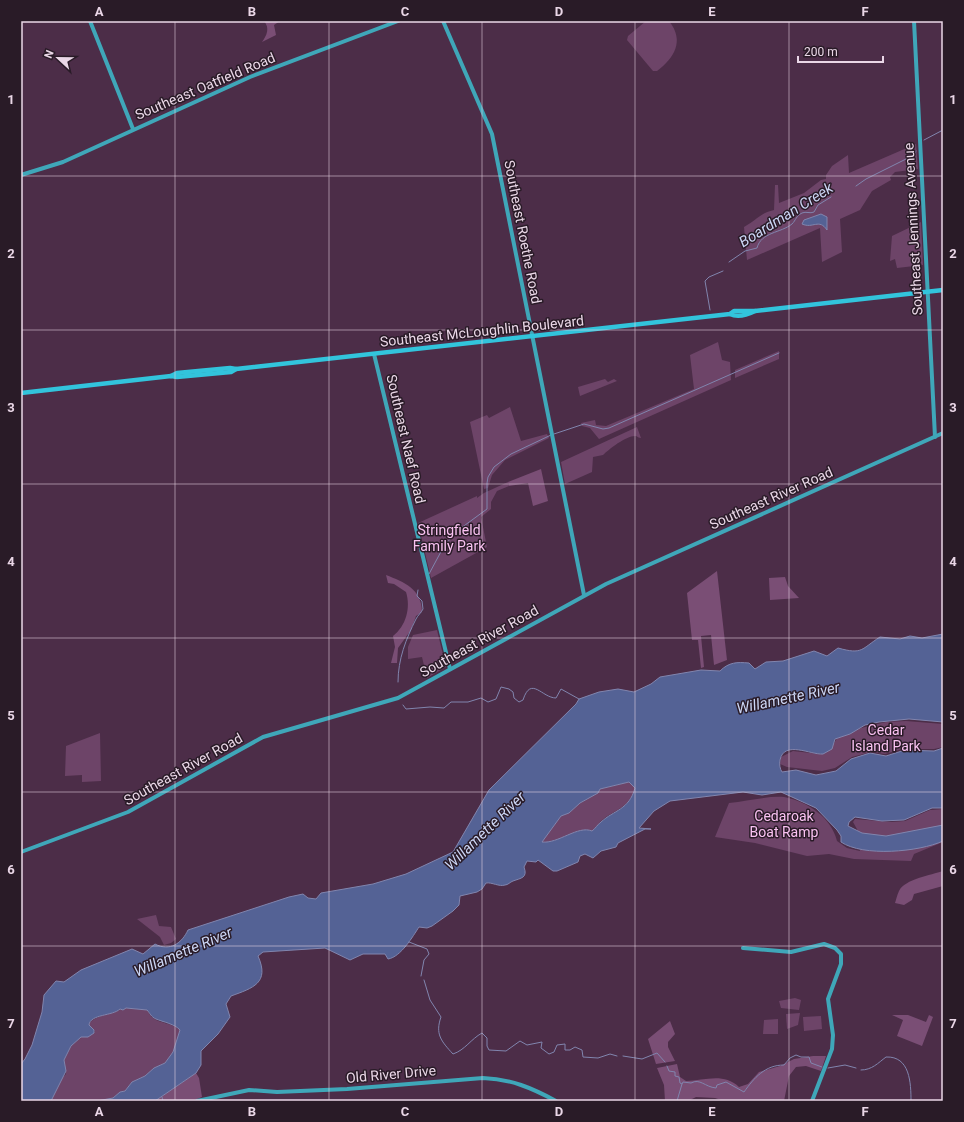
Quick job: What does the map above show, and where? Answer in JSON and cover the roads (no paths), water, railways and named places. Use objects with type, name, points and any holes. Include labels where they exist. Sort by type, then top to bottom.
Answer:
[{"type":"main road","name":"Southeast McLoughlin Boulevard","points":[[21,393],[171,376],[177,377],[231,372],[236,369],[730,314],[734,311],[755,311],[943,290]]},
{"type":"street","points":[[90,21],[133,129]]},
{"type":"street","name":"Southeast Oatfield Road","points":[[21,175],[59,164],[250,77],[398,21]]},
{"type":"street","name":"Southeast Roethe Road","points":[[443,21],[491,131],[584,595]]},
{"type":"street","name":"Southeast Jennings Avenue","points":[[914,21],[935,437]]},
{"type":"street","name":"Southeast Naef Road","points":[[374,354],[450,669]]},
{"type":"street","name":"Southeast River Road","points":[[21,852],[128,812],[263,737],[390,701],[584,595],[943,433]]},
{"type":"street","points":[[743,948],[794,952],[824,944],[835,948],[841,954],[842,964],[828,999],[832,1048],[812,1101]]},
{"type":"street","name":"Old River Drive","points":[[198,1101],[250,1090],[280,1092],[347,1089],[483,1078],[502,1079],[518,1083],[556,1101]]},
{"type":"water","points":[[821,214],[827,217],[827,230],[818,224],[802,224],[804,220]]},
{"type":"water","name":"Willamette River","points":[[943,634],[943,722],[909,719],[865,725],[850,734],[835,739],[832,749],[823,754],[798,750],[787,751],[783,754],[780,760],[780,768],[782,772],[796,770],[816,775],[836,771],[851,759],[870,753],[886,756],[905,750],[934,751],[943,748],[943,808],[932,808],[904,820],[882,821],[855,817],[849,822],[848,826],[862,833],[886,836],[943,825],[943,841],[920,848],[891,851],[863,850],[851,847],[841,842],[841,836],[837,830],[816,808],[781,792],[762,795],[743,792],[670,801],[654,811],[639,828],[651,829],[645,829],[618,843],[616,847],[601,851],[593,858],[585,854],[580,856],[578,862],[557,871],[553,871],[538,860],[536,862],[527,861],[524,867],[525,873],[523,877],[512,881],[507,885],[486,883],[482,889],[477,892],[460,896],[459,905],[453,911],[432,926],[427,928],[419,927],[406,946],[393,957],[388,959],[385,954],[363,954],[350,960],[325,948],[263,952],[258,956],[261,965],[261,978],[252,987],[231,996],[226,1004],[230,1017],[218,1034],[201,1051],[201,1065],[196,1073],[155,1101],[97,1101],[113,1098],[120,1092],[125,1091],[132,1082],[145,1076],[154,1068],[165,1063],[173,1052],[180,1030],[154,1018],[147,1010],[126,1008],[97,1017],[90,1021],[89,1025],[94,1030],[94,1033],[88,1037],[81,1037],[71,1046],[64,1060],[66,1071],[51,1101],[21,1101],[21,1064],[32,1045],[42,1012],[44,995],[56,981],[64,982],[81,970],[132,949],[143,954],[155,944],[170,947],[179,942],[188,930],[289,897],[303,894],[308,898],[316,899],[321,893],[373,884],[406,874],[453,852],[489,790],[576,704],[579,699],[599,692],[618,689],[634,692],[651,684],[660,677],[701,670],[720,671],[733,663],[749,663],[755,669],[766,662],[783,661],[814,651],[827,656],[838,648],[852,651],[861,650],[880,637],[900,639],[910,636],[922,638]],"holes":[[[629,782],[635,788],[629,801],[621,809],[606,818],[592,831],[581,830],[555,840],[542,842],[561,816],[569,813],[580,803],[598,793],[600,789]]]},
{"type":"waterway","points":[[924,140],[943,130]]},
{"type":"waterway","name":"Boardman Creek","points":[[856,186],[866,179],[914,155],[916,151]]},
{"type":"waterway","name":"Boardman Creek","points":[[729,262],[745,251],[757,248],[763,239],[772,233],[788,227],[800,214],[805,212],[814,212],[818,205],[831,197]]},
{"type":"waterway","name":"Boardman Creek","points":[[710,310],[705,281],[709,277],[723,271]]},
{"type":"waterway","points":[[554,434],[584,424],[603,429],[609,428],[779,353]]},
{"type":"waterway","points":[[429,574],[444,546],[457,531],[487,509],[487,483],[488,477],[494,467],[511,454],[551,435]]},
{"type":"waterway","points":[[398,682],[399,665],[403,649],[416,619],[423,609],[422,601],[417,596],[418,590]]},
{"type":"waterway","points":[[403,705],[406,709],[430,707],[444,708],[451,702],[468,702],[481,698],[488,702],[496,699],[501,687],[509,689],[513,692],[514,698],[519,702],[523,700],[526,693],[533,688],[546,695],[556,698],[561,689],[579,699]]},
{"type":"waterway","points":[[409,942],[427,949],[429,954],[424,960],[421,976]]},
{"type":"waterway","points":[[424,980],[430,1000],[441,1017],[439,1023],[440,1037],[453,1054],[461,1050],[482,1033],[487,1038],[487,1046],[489,1050],[506,1051],[520,1041],[527,1045],[542,1042],[541,1048],[549,1054],[554,1052],[557,1045],[565,1044],[565,1050],[570,1050],[575,1047],[582,1050],[583,1057],[598,1058],[610,1054],[617,1056]]},
{"type":"waterway","points":[[623,1056],[642,1059],[657,1053],[665,1062]]},
{"type":"waterway","points":[[667,1066],[669,1071],[675,1072],[675,1076],[679,1077],[680,1083],[682,1084],[683,1082],[700,1082],[716,1088],[717,1085],[726,1082],[744,1092],[761,1073],[771,1067],[784,1065],[790,1058],[796,1055],[801,1057],[809,1057],[811,1063],[822,1067]]},
{"type":"waterway","points":[[861,1070],[872,1067],[886,1057],[894,1058],[900,1061],[908,1072],[911,1101]]},
{"type":"waterway","points":[[828,1068],[845,1065],[856,1068]]},
{"type":"waterway","points":[[677,1101],[682,1084]]},
{"type":"waterway","points":[[162,1097],[163,1101]]},
{"type":"park label","name":"Stringfield Family Park","points":[[449,538]]},
{"type":"park label","name":"Cedar Island Park","points":[[886,738]]},
{"type":"park label","name":"Cedaroak Boat Ramp","points":[[784,824]]}]
